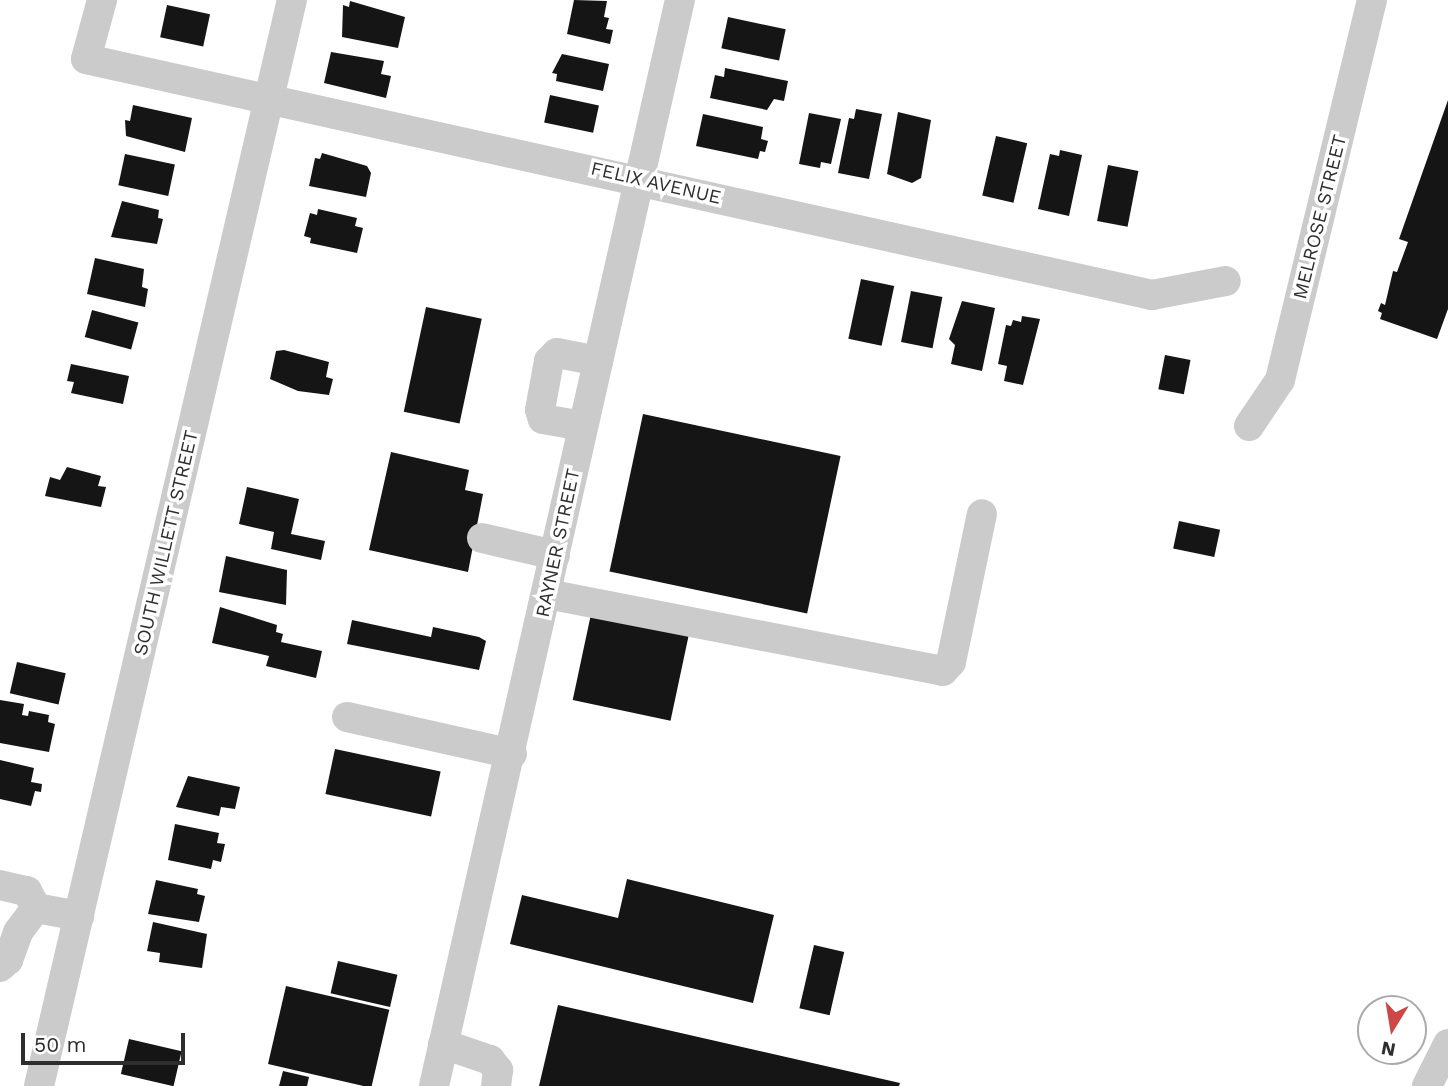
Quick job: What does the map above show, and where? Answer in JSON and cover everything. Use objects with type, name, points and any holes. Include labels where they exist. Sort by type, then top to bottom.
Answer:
[{"type":"street","name":"FELIX AVENUE","points":[[102,0],[86,59],[640,179],[1152,295],[1226,281]]},
{"type":"street","name":"SOUTH WILLETT STREET","points":[[39,1086],[292,0]]},
{"type":"street","name":"RAYNER STREET","points":[[433,1086],[512,754],[680,0]]},
{"type":"street","name":"MELROSE STREET","points":[[1249,426],[1280,380],[1372,0]]},
{"type":"street","points":[[583,426],[543,419],[540,410],[550,361],[557,353],[598,361]]},
{"type":"street","points":[[547,594],[943,671],[951,662],[982,514]]},
{"type":"street","points":[[482,538],[555,555]]},
{"type":"street","points":[[347,717],[512,754]]},
{"type":"street","points":[[0,885],[27,891],[36,908]]},
{"type":"street","points":[[36,908],[79,916]]},
{"type":"street","points":[[0,967],[8,960],[18,932],[36,908]]},
{"type":"street","points":[[443,1044],[490,1060],[498,1070],[496,1086]]},
{"type":"street","points":[[1427,1086],[1448,1044]]},
{"type":"building","points":[[574,0],[607,1],[604,17],[609,18],[606,29],[613,30],[610,44],[567,34]]},
{"type":"building","points":[[350,1],[405,17],[398,48],[342,37],[343,5],[349,7]]},
{"type":"building","points":[[167,5],[210,14],[203,46],[160,37]]},
{"type":"building","points":[[728,17],[786,29],[779,61],[721,48]]},
{"type":"building","points":[[331,52],[384,61],[381,74],[391,76],[386,98],[324,83]]},
{"type":"building","points":[[562,54],[609,64],[603,91],[556,81],[557,74],[552,73]]},
{"type":"building","points":[[725,68],[788,81],[784,101],[774,99],[767,110],[710,98],[715,75],[724,77]]},
{"type":"building","points":[[550,95],[599,105],[593,133],[544,122]]},
{"type":"building","points":[[1448,100],[1448,309],[1437,339],[1380,319],[1382,313],[1378,311],[1381,303],[1385,305],[1393,271],[1397,272],[1408,242],[1399,239]]},
{"type":"building","points":[[133,105],[192,118],[185,152],[126,136],[125,120],[130,121]]},
{"type":"building","points":[[856,109],[882,114],[869,179],[838,173],[849,118],[854,119]]},
{"type":"building","points":[[898,112],[931,120],[921,178],[912,183],[887,174]]},
{"type":"building","points":[[809,113],[841,119],[831,164],[821,162],[820,168],[799,164]]},
{"type":"building","points":[[703,114],[763,127],[761,139],[768,141],[765,152],[760,151],[758,159],[696,146]]},
{"type":"building","points":[[996,136],[1027,143],[1013,203],[982,195]]},
{"type":"building","points":[[1060,150],[1082,155],[1069,216],[1038,209],[1050,154],[1059,156]]},
{"type":"building","points":[[322,153],[367,166],[371,173],[366,197],[309,186],[315,158],[320,159]]},
{"type":"building","points":[[125,154],[175,165],[168,196],[118,185]]},
{"type":"building","points":[[1108,165],[1138,171],[1128,227],[1097,221]]},
{"type":"building","points":[[122,201],[159,210],[158,218],[163,219],[157,244],[111,237]]},
{"type":"building","points":[[318,209],[357,218],[355,226],[363,228],[357,253],[310,243],[311,238],[304,236],[310,213],[317,215]]},
{"type":"building","points":[[95,258],[144,269],[142,287],[148,289],[145,307],[87,294]]},
{"type":"building","points":[[861,279],[894,286],[882,346],[848,339]]},
{"type":"building","points":[[911,291],[942,297],[932,348],[901,342]]},
{"type":"building","points":[[962,301],[995,308],[982,371],[951,364],[955,345],[949,339]]},
{"type":"building","points":[[426,307],[482,319],[460,424],[404,412]]},
{"type":"building","points":[[92,310],[138,322],[131,349],[85,337]]},
{"type":"building","points":[[1022,316],[1040,319],[1023,385],[1004,381],[1007,366],[998,364],[1006,325],[1011,326],[1013,320],[1021,322]]},
{"type":"building","points":[[284,350],[329,362],[326,377],[333,379],[329,395],[298,391],[270,379],[276,351]]},
{"type":"building","points":[[1165,355],[1191,360],[1184,394],[1158,389]]},
{"type":"building","points":[[71,364],[129,376],[123,404],[71,393],[74,382],[67,381]]},
{"type":"building","points":[[643,414],[841,456],[807,613],[610,571]]},
{"type":"building","points":[[391,452],[469,470],[465,490],[483,494],[468,572],[369,550]]},
{"type":"building","points":[[67,467],[101,476],[98,486],[106,487],[101,507],[45,496],[50,477],[60,480]]},
{"type":"building","points":[[247,487],[299,499],[291,534],[325,541],[321,560],[271,549],[274,532],[239,524]]},
{"type":"building","points":[[1179,521],[1220,530],[1214,557],[1173,548]]},
{"type":"building","points":[[226,556],[287,570],[286,605],[219,592]]},
{"type":"building","points":[[220,607],[277,625],[276,632],[283,634],[281,642],[322,651],[316,678],[266,666],[269,656],[212,643]]},
{"type":"building","points":[[591,614],[689,635],[671,721],[573,700]]},
{"type":"building","points":[[352,620],[431,637],[433,627],[479,637],[486,641],[479,670],[347,644]]},
{"type":"building","points":[[17,662],[66,673],[59,704],[10,693]]},
{"type":"building","points":[[0,700],[24,704],[22,715],[28,716],[29,711],[49,715],[48,722],[55,724],[49,752],[0,743]]},
{"type":"building","points":[[335,749],[441,771],[431,816],[325,794]]},
{"type":"building","points":[[0,760],[34,768],[31,782],[42,784],[41,792],[35,791],[31,806],[0,799]]},
{"type":"building","points":[[188,776],[240,787],[235,809],[221,807],[219,816],[176,807]]},
{"type":"building","points":[[175,824],[219,833],[217,843],[225,844],[221,862],[213,860],[211,869],[168,860]]},
{"type":"building","points":[[627,879],[774,915],[753,1003],[510,944],[522,895],[618,918]]},
{"type":"building","points":[[156,880],[198,889],[197,894],[205,896],[199,922],[148,914]]},
{"type":"building","points":[[153,922],[207,934],[202,968],[159,962],[160,953],[147,951]]},
{"type":"building","points":[[814,945],[844,952],[830,1015],[799,1008]]},
{"type":"building","points":[[338,961],[397,975],[390,1007],[331,993]]},
{"type":"building","points":[[286,986],[389,1010],[372,1086],[268,1064]]},
{"type":"building","points":[[558,1005],[900,1083],[899,1086],[539,1086]]},
{"type":"building","points":[[129,1039],[182,1051],[174,1086],[121,1074]]},
{"type":"building","points":[[283,1071],[309,1077],[307,1086],[279,1086]]}]
